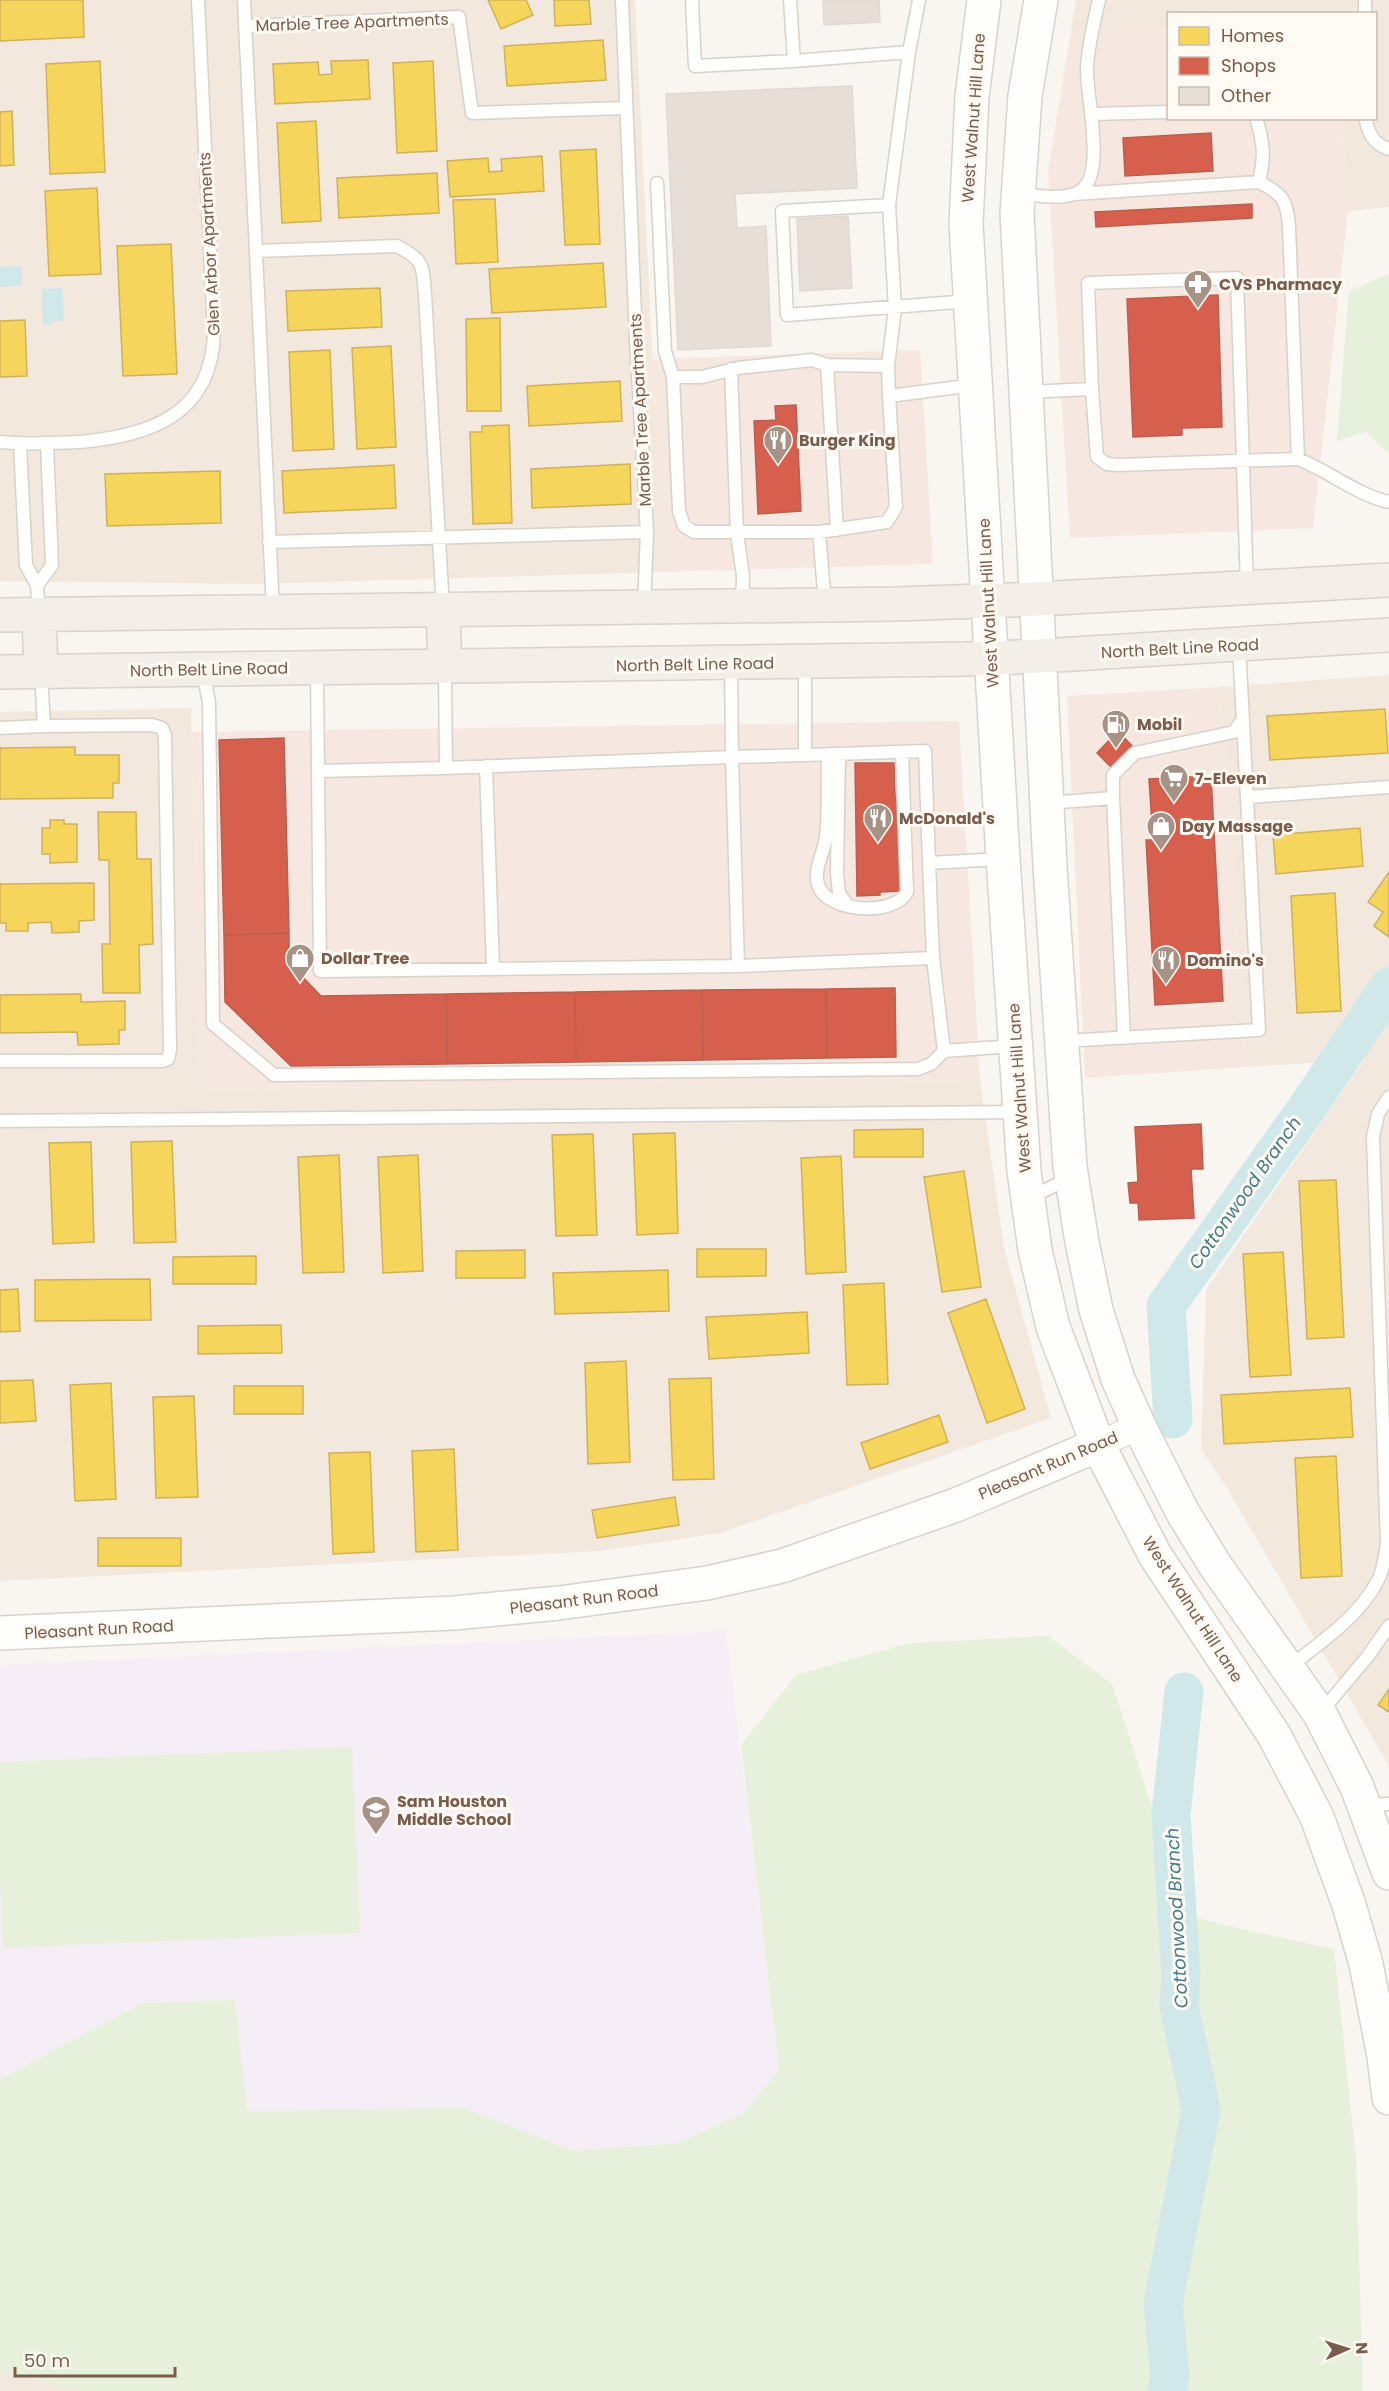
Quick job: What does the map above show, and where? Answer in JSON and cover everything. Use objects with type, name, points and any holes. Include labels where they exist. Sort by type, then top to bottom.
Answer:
[{"type":"main road","name":"West Walnut Hill Lane","points":[[984,0],[972,97],[966,224],[1020,1112],[1035,1250],[1053,1327],[1098,1446],[1155,1556],[1274,1735],[1317,1818],[1349,1905],[1366,1964],[1384,2056],[1389,2098]]},
{"type":"main road","points":[[1041,0],[1025,96],[1017,213],[1047,803],[1062,1041],[1072,1176],[1082,1242],[1096,1310],[1118,1379],[1139,1426],[1215,1565],[1320,1714],[1376,1804],[1389,1873]]},
{"type":"main road","points":[[0,615],[38,600],[273,613],[644,609],[988,602],[1389,580]]},
{"type":"main road","points":[[38,600],[41,671]]},
{"type":"main road","points":[[443,611],[445,666]]},
{"type":"main road","name":"North Belt Line Road","points":[[0,672],[991,658],[1389,635]]},
{"type":"main road","points":[[1016,1046],[1062,1041]]},
{"type":"main road","name":"Pleasant Run Road","points":[[0,1633],[454,1613],[559,1603],[707,1583],[782,1566],[956,1505],[1098,1446]]},
{"type":"main road","points":[[1246,1692],[1288,1668]]},
{"type":"main road","points":[[1274,1735],[1320,1714]]},
{"type":"street","name":"Pleasant Run Road","points":[[1098,1446],[1139,1426]]},
{"type":"lane","name":"Glen Arbor Apartments","points":[[0,442],[47,444],[108,440],[156,426],[172,418],[184,407],[193,397],[208,370],[213,353],[214,333],[198,0]]},
{"type":"lane","name":"Marble Tree Apartments","points":[[244,0],[273,613]]},
{"type":"lane","name":"Marble Tree Apartments","points":[[622,0],[647,532],[644,609]]},
{"type":"lane","points":[[692,0],[695,66],[794,62],[909,52]]},
{"type":"lane","points":[[789,0],[794,62]]},
{"type":"lane","points":[[657,183],[665,351],[673,377],[679,511],[684,526],[694,532],[819,532],[887,522],[896,507],[888,366],[895,308],[889,205],[909,52],[919,0]]},
{"type":"lane","points":[[1074,194],[1084,188],[1092,168],[1095,150],[1087,69],[1099,0]]},
{"type":"lane","name":"Marble Tree Apartments","points":[[246,26],[459,17],[472,113],[626,108]]},
{"type":"lane","points":[[1092,114],[1167,111]]},
{"type":"lane","points":[[1256,120],[1264,157],[1259,182]]},
{"type":"lane","points":[[1365,120],[1368,131],[1377,145],[1389,149]]},
{"type":"lane","points":[[1018,193],[1055,196],[1259,182],[1279,192],[1288,207],[1298,459]]},
{"type":"lane","points":[[889,205],[782,211],[787,315],[971,301]]},
{"type":"lane","points":[[256,251],[397,246],[416,256],[422,268],[425,294],[443,611]]},
{"type":"lane","points":[[1247,588],[1241,460],[1237,278],[1088,284],[1097,457],[1107,464],[1118,465],[1241,460],[1298,459],[1318,467],[1376,500],[1389,502]]},
{"type":"lane","points":[[673,377],[702,377],[732,369],[812,360],[827,364],[888,366]]},
{"type":"lane","points":[[827,364],[837,530]]},
{"type":"lane","points":[[732,369],[737,533],[743,576],[742,607]]},
{"type":"lane","points":[[889,396],[975,385]]},
{"type":"lane","points":[[1026,392],[1092,389]]},
{"type":"lane","points":[[20,444],[26,565],[38,600]]},
{"type":"lane","points":[[38,600],[52,565],[47,444]]},
{"type":"lane","points":[[269,542],[647,532]]},
{"type":"lane","points":[[819,532],[825,605]]},
{"type":"lane","points":[[1062,1041],[1259,1030],[1239,644]]},
{"type":"lane","points":[[805,662],[805,755]]},
{"type":"lane","points":[[730,663],[738,966]]},
{"type":"lane","points":[[445,666],[446,768]]},
{"type":"lane","points":[[317,668],[320,971],[738,966],[933,958]]},
{"type":"lane","points":[[203,669],[209,703],[213,1024],[274,1075],[918,1069],[931,1064],[944,1051],[1016,1046]]},
{"type":"lane","points":[[41,671],[44,726]]},
{"type":"lane","points":[[1124,1038],[1113,775],[1135,753],[1234,732],[1243,719]]},
{"type":"lane","points":[[0,728],[152,725],[162,728],[165,735],[170,1050],[168,1059],[163,1061],[0,1061]]},
{"type":"lane","points":[[318,771],[925,751],[933,958],[944,1051]]},
{"type":"lane","points":[[833,754],[826,838],[818,861],[820,890],[830,899],[866,909],[885,908],[903,900],[907,892],[902,752]]},
{"type":"lane","points":[[833,754],[837,873],[839,893],[847,905]]},
{"type":"lane","points":[[486,766],[493,969]]},
{"type":"lane","points":[[1248,797],[1389,787]]},
{"type":"lane","points":[[1047,803],[1113,798]]},
{"type":"lane","points":[[929,863],[1003,859]]},
{"type":"lane","points":[[1288,1668],[1332,1633],[1360,1605],[1379,1579],[1387,1544],[1373,1137],[1378,1114],[1389,1097]]},
{"type":"lane","points":[[0,1121],[1020,1112]]},
{"type":"lane","points":[[1028,1199],[1072,1176]]},
{"type":"lane","points":[[1320,1714],[1368,1656],[1389,1626]]},
{"type":"shaded area","points":[[0,0],[635,0],[663,572],[258,584],[0,581]]},
{"type":"shaded area","points":[[1076,0],[1389,0],[1389,207],[1348,211],[1342,120],[1377,120],[1377,12],[1167,12],[1167,29],[1071,30]]},
{"type":"shaded area","points":[[1167,29],[1167,120],[1342,120],[1348,211],[1313,528],[1070,538],[1048,170],[1071,30]]},
{"type":"shaded area","points":[[920,350],[933,564],[663,572],[652,359]]},
{"type":"shaded area","points":[[1389,675],[1389,1766],[1227,1488],[1201,1449],[1206,1290],[1365,1059],[1247,1067],[1220,687]]},
{"type":"shaded area","points":[[1220,687],[1247,1067],[1085,1078],[1067,696]]},
{"type":"shaded area","points":[[191,708],[200,1089],[980,1080],[1004,1248],[1051,1418],[720,1533],[601,1551],[0,1581],[0,712]]},
{"type":"shaded area","points":[[959,721],[980,1080],[199,1089],[192,732]]},
{"type":"shaded area","name":"Sam Houston Middle School","points":[[726,1631],[779,2070],[743,2114],[678,2143],[575,2151],[464,2108],[247,2111],[235,2000],[143,2003],[0,2079],[0,1665]]},
{"type":"shaded area","points":[[0,2370],[80,2391],[0,2391]]},
{"type":"green space","points":[[1389,274],[1389,454],[1366,432],[1337,441],[1349,291]]},
{"type":"green space","points":[[1048,1636],[1112,1684],[1155,1816],[1178,1913],[1334,1949],[1356,2159],[1363,2391],[80,2391],[0,2370],[0,2079],[143,2003],[235,2000],[247,2111],[464,2108],[574,2151],[678,2143],[743,2114],[779,2070],[741,1745],[796,1675],[910,1643]]},
{"type":"green space","points":[[352,1747],[360,1933],[3,1948],[0,1878],[0,1762]]},
{"type":"water","points":[[21,266],[22,286],[0,287],[0,267]]},
{"type":"water","points":[[62,288],[64,321],[52,321],[51,325],[43,325],[42,289]]},
{"type":"building: Homes","points":[[0,0],[83,0],[84,37],[0,41]]},
{"type":"building: Homes","points":[[488,0],[526,0],[533,15],[501,29]]},
{"type":"building: Homes","points":[[554,0],[589,0],[591,24],[555,26]]},
{"type":"building: Homes","points":[[603,40],[606,80],[507,86],[504,46]]},
{"type":"building: Homes","points":[[368,60],[370,99],[275,104],[273,64],[318,62],[319,75],[332,74],[331,61]]},
{"type":"building: Homes","points":[[100,61],[105,172],[50,174],[46,64]]},
{"type":"building: Homes","points":[[433,61],[437,151],[397,153],[393,63]]},
{"type":"building: Homes","points":[[12,111],[14,165],[0,166],[0,112]]},
{"type":"building: Homes","points":[[316,121],[321,221],[282,223],[277,123]]},
{"type":"building: Homes","points":[[596,149],[600,244],[565,245],[560,151]]},
{"type":"building: Homes","points":[[542,156],[544,191],[450,197],[447,161],[488,158],[489,172],[502,171],[501,159]]},
{"type":"building: Homes","points":[[437,173],[439,213],[339,218],[337,178]]},
{"type":"building: Homes","points":[[97,188],[101,274],[49,276],[45,191]]},
{"type":"building: Homes","points":[[495,199],[498,262],[456,264],[453,200]]},
{"type":"building: Homes","points":[[171,244],[177,374],[123,376],[117,246]]},
{"type":"building: Homes","points":[[603,263],[606,307],[492,313],[489,269]]},
{"type":"building: Homes","points":[[380,288],[382,327],[288,331],[286,291]]},
{"type":"building: Homes","points":[[500,318],[501,411],[467,411],[466,319]]},
{"type":"building: Homes","points":[[25,320],[27,376],[0,377],[0,321]]},
{"type":"building: Homes","points":[[391,346],[396,447],[357,449],[352,348]]},
{"type":"building: Homes","points":[[330,350],[334,449],[293,451],[289,352]]},
{"type":"building: Homes","points":[[620,381],[622,421],[529,426],[527,386]]},
{"type":"building: Homes","points":[[509,425],[512,523],[473,524],[470,432],[482,432],[482,426]]},
{"type":"building: Homes","points":[[630,464],[631,504],[532,508],[531,469]]},
{"type":"building: Homes","points":[[394,465],[396,508],[284,513],[282,471]]},
{"type":"building: Homes","points":[[220,471],[221,523],[107,526],[105,474]]},
{"type":"building: Homes","points":[[1385,709],[1388,753],[1270,760],[1267,716]]},
{"type":"building: Homes","points":[[75,747],[75,755],[119,755],[119,783],[113,783],[113,798],[0,799],[0,748]]},
{"type":"building: Homes","points":[[98,812],[136,812],[137,859],[151,859],[153,944],[139,945],[140,993],[103,993],[102,944],[110,944],[109,860],[99,860]]},
{"type":"building: Homes","points":[[50,820],[64,820],[64,824],[77,824],[77,862],[50,863],[50,854],[42,854],[42,828],[50,828]]},
{"type":"building: Homes","points":[[1360,828],[1363,866],[1276,874],[1273,835]]},
{"type":"building: Homes","points":[[1389,872],[1389,937],[1374,926],[1383,912],[1368,902]]},
{"type":"building: Homes","points":[[94,883],[94,920],[79,921],[79,932],[52,933],[51,922],[28,923],[28,931],[6,931],[6,923],[0,923],[0,884]]},
{"type":"building: Homes","points":[[1335,893],[1341,1011],[1297,1013],[1291,896]]},
{"type":"building: Homes","points":[[81,994],[81,1002],[125,1001],[125,1030],[119,1030],[119,1044],[78,1045],[77,1032],[0,1033],[0,995]]},
{"type":"building: Homes","points":[[923,1129],[923,1157],[854,1157],[854,1130]]},
{"type":"building: Homes","points":[[675,1133],[678,1233],[637,1235],[633,1134]]},
{"type":"building: Homes","points":[[593,1134],[597,1235],[556,1236],[552,1135]]},
{"type":"building: Homes","points":[[172,1141],[176,1242],[134,1243],[131,1142]]},
{"type":"building: Homes","points":[[91,1142],[94,1242],[53,1244],[49,1143]]},
{"type":"building: Homes","points":[[339,1155],[344,1272],[303,1273],[298,1157]]},
{"type":"building: Homes","points":[[418,1155],[423,1271],[383,1273],[378,1157]]},
{"type":"building: Homes","points":[[841,1156],[846,1272],[806,1274],[801,1158]]},
{"type":"building: Homes","points":[[964,1171],[981,1287],[942,1292],[924,1177]]},
{"type":"building: Homes","points":[[1336,1180],[1344,1337],[1307,1339],[1299,1181]]},
{"type":"building: Homes","points":[[697,1249],[766,1249],[766,1276],[697,1277]]},
{"type":"building: Homes","points":[[525,1250],[525,1278],[456,1278],[456,1251]]},
{"type":"building: Homes","points":[[1283,1252],[1291,1375],[1250,1377],[1243,1254]]},
{"type":"building: Homes","points":[[256,1256],[256,1284],[173,1284],[173,1257]]},
{"type":"building: Homes","points":[[668,1270],[669,1311],[555,1314],[553,1273]]},
{"type":"building: Homes","points":[[150,1279],[151,1320],[35,1321],[35,1280]]},
{"type":"building: Homes","points":[[884,1283],[888,1384],[847,1385],[843,1285]]},
{"type":"building: Homes","points":[[18,1289],[20,1331],[0,1332],[0,1290]]},
{"type":"building: Homes","points":[[986,1299],[1025,1409],[987,1423],[948,1313]]},
{"type":"building: Homes","points":[[807,1312],[809,1353],[709,1359],[706,1317]]},
{"type":"building: Homes","points":[[281,1325],[282,1353],[198,1354],[198,1326]]},
{"type":"building: Homes","points":[[626,1361],[630,1462],[588,1464],[585,1363]]},
{"type":"building: Homes","points":[[711,1378],[714,1479],[673,1480],[669,1379]]},
{"type":"building: Homes","points":[[33,1380],[36,1421],[0,1423],[0,1381]]},
{"type":"building: Homes","points":[[111,1383],[116,1499],[75,1501],[70,1385]]},
{"type":"building: Homes","points":[[234,1386],[303,1386],[303,1414],[234,1414]]},
{"type":"building: Homes","points":[[1350,1388],[1353,1437],[1224,1444],[1221,1395]]},
{"type":"building: Homes","points":[[194,1396],[198,1497],[156,1498],[153,1397]]},
{"type":"building: Homes","points":[[939,1415],[948,1442],[870,1469],[861,1443]]},
{"type":"building: Homes","points":[[454,1449],[458,1550],[416,1552],[412,1451]]},
{"type":"building: Homes","points":[[370,1452],[374,1552],[333,1554],[329,1453]]},
{"type":"building: Homes","points":[[1336,1456],[1342,1576],[1301,1578],[1295,1458]]},
{"type":"building: Homes","points":[[675,1497],[679,1525],[597,1538],[592,1510]]},
{"type":"building: Homes","points":[[98,1538],[181,1538],[181,1566],[98,1566]]},
{"type":"building: Homes","points":[[1389,1689],[1389,1712],[1378,1705]]},
{"type":"building: Shops","points":[[1211,133],[1213,171],[1125,176],[1123,138]]},
{"type":"building: Shops","points":[[1252,204],[1252,218],[1096,227],[1095,212]]},
{"type":"building: Shops","name":"CVS Pharmacy","points":[[1218,295],[1222,427],[1182,428],[1182,435],[1133,437],[1127,299]]},
{"type":"building: Shops","name":"Burger King","points":[[796,405],[801,511],[758,514],[754,421],[776,420],[775,406]]},
{"type":"building: Shops","name":"Mobil","points":[[1118,731],[1134,748],[1113,769],[1097,753]]},
{"type":"building: Shops","points":[[284,738],[289,933],[224,935],[219,740]]},
{"type":"building: Shops","name":"McDonald's","points":[[855,763],[894,763],[895,796],[899,797],[900,891],[857,896]]},
{"type":"building: Shops","points":[[1211,776],[1223,1001],[1155,1005],[1146,840],[1153,840],[1149,779]]},
{"type":"building: Shops","points":[[289,933],[289,963],[321,996],[446,994],[447,1064],[291,1066],[225,1002],[224,935]]},
{"type":"building: Shops","points":[[895,988],[896,1057],[827,1058],[826,989]]},
{"type":"building: Shops","points":[[826,989],[827,1058],[703,1060],[702,990]]},
{"type":"building: Shops","points":[[702,990],[703,1060],[576,1062],[575,992]]},
{"type":"building: Shops","points":[[575,992],[576,1062],[447,1064],[446,994]]},
{"type":"building: Shops","points":[[1201,1124],[1203,1169],[1191,1169],[1194,1218],[1139,1220],[1138,1203],[1130,1203],[1128,1183],[1138,1182],[1135,1127]]},
{"type":"building: Other","points":[[823,0],[879,0],[880,22],[824,25]]},
{"type":"building: Other","points":[[852,86],[857,188],[735,194],[737,228],[766,226],[771,346],[678,350],[666,94]]},
{"type":"building: Other","points":[[848,216],[852,288],[800,291],[797,219]]},
{"type":"waterway","name":"Cottonwood Branch","points":[[1173,1419],[1166,1306],[1307,1108],[1389,987]]},
{"type":"waterway","name":"Cottonwood Branch","points":[[1167,2391],[1170,2376],[1163,2303],[1201,2110],[1179,2005],[1181,1976],[1171,1814],[1184,1692]]},
{"type":"place","name":"CVS Pharmacy","points":[[1198,310]]},
{"type":"place","name":"Burger King","points":[[778,466]]},
{"type":"place","name":"Mobil","points":[[1116,750]]},
{"type":"place","name":"7-Eleven","points":[[1174,804]]},
{"type":"place","name":"McDonald's","points":[[878,844]]},
{"type":"place","name":"Day Massage","points":[[1161,852]]},
{"type":"place","name":"Dollar Tree","points":[[300,984]]},
{"type":"place","name":"Domino's","points":[[1166,986]]},
{"type":"place","name":"Sam Houston Middle School","points":[[376,1836]]}]
